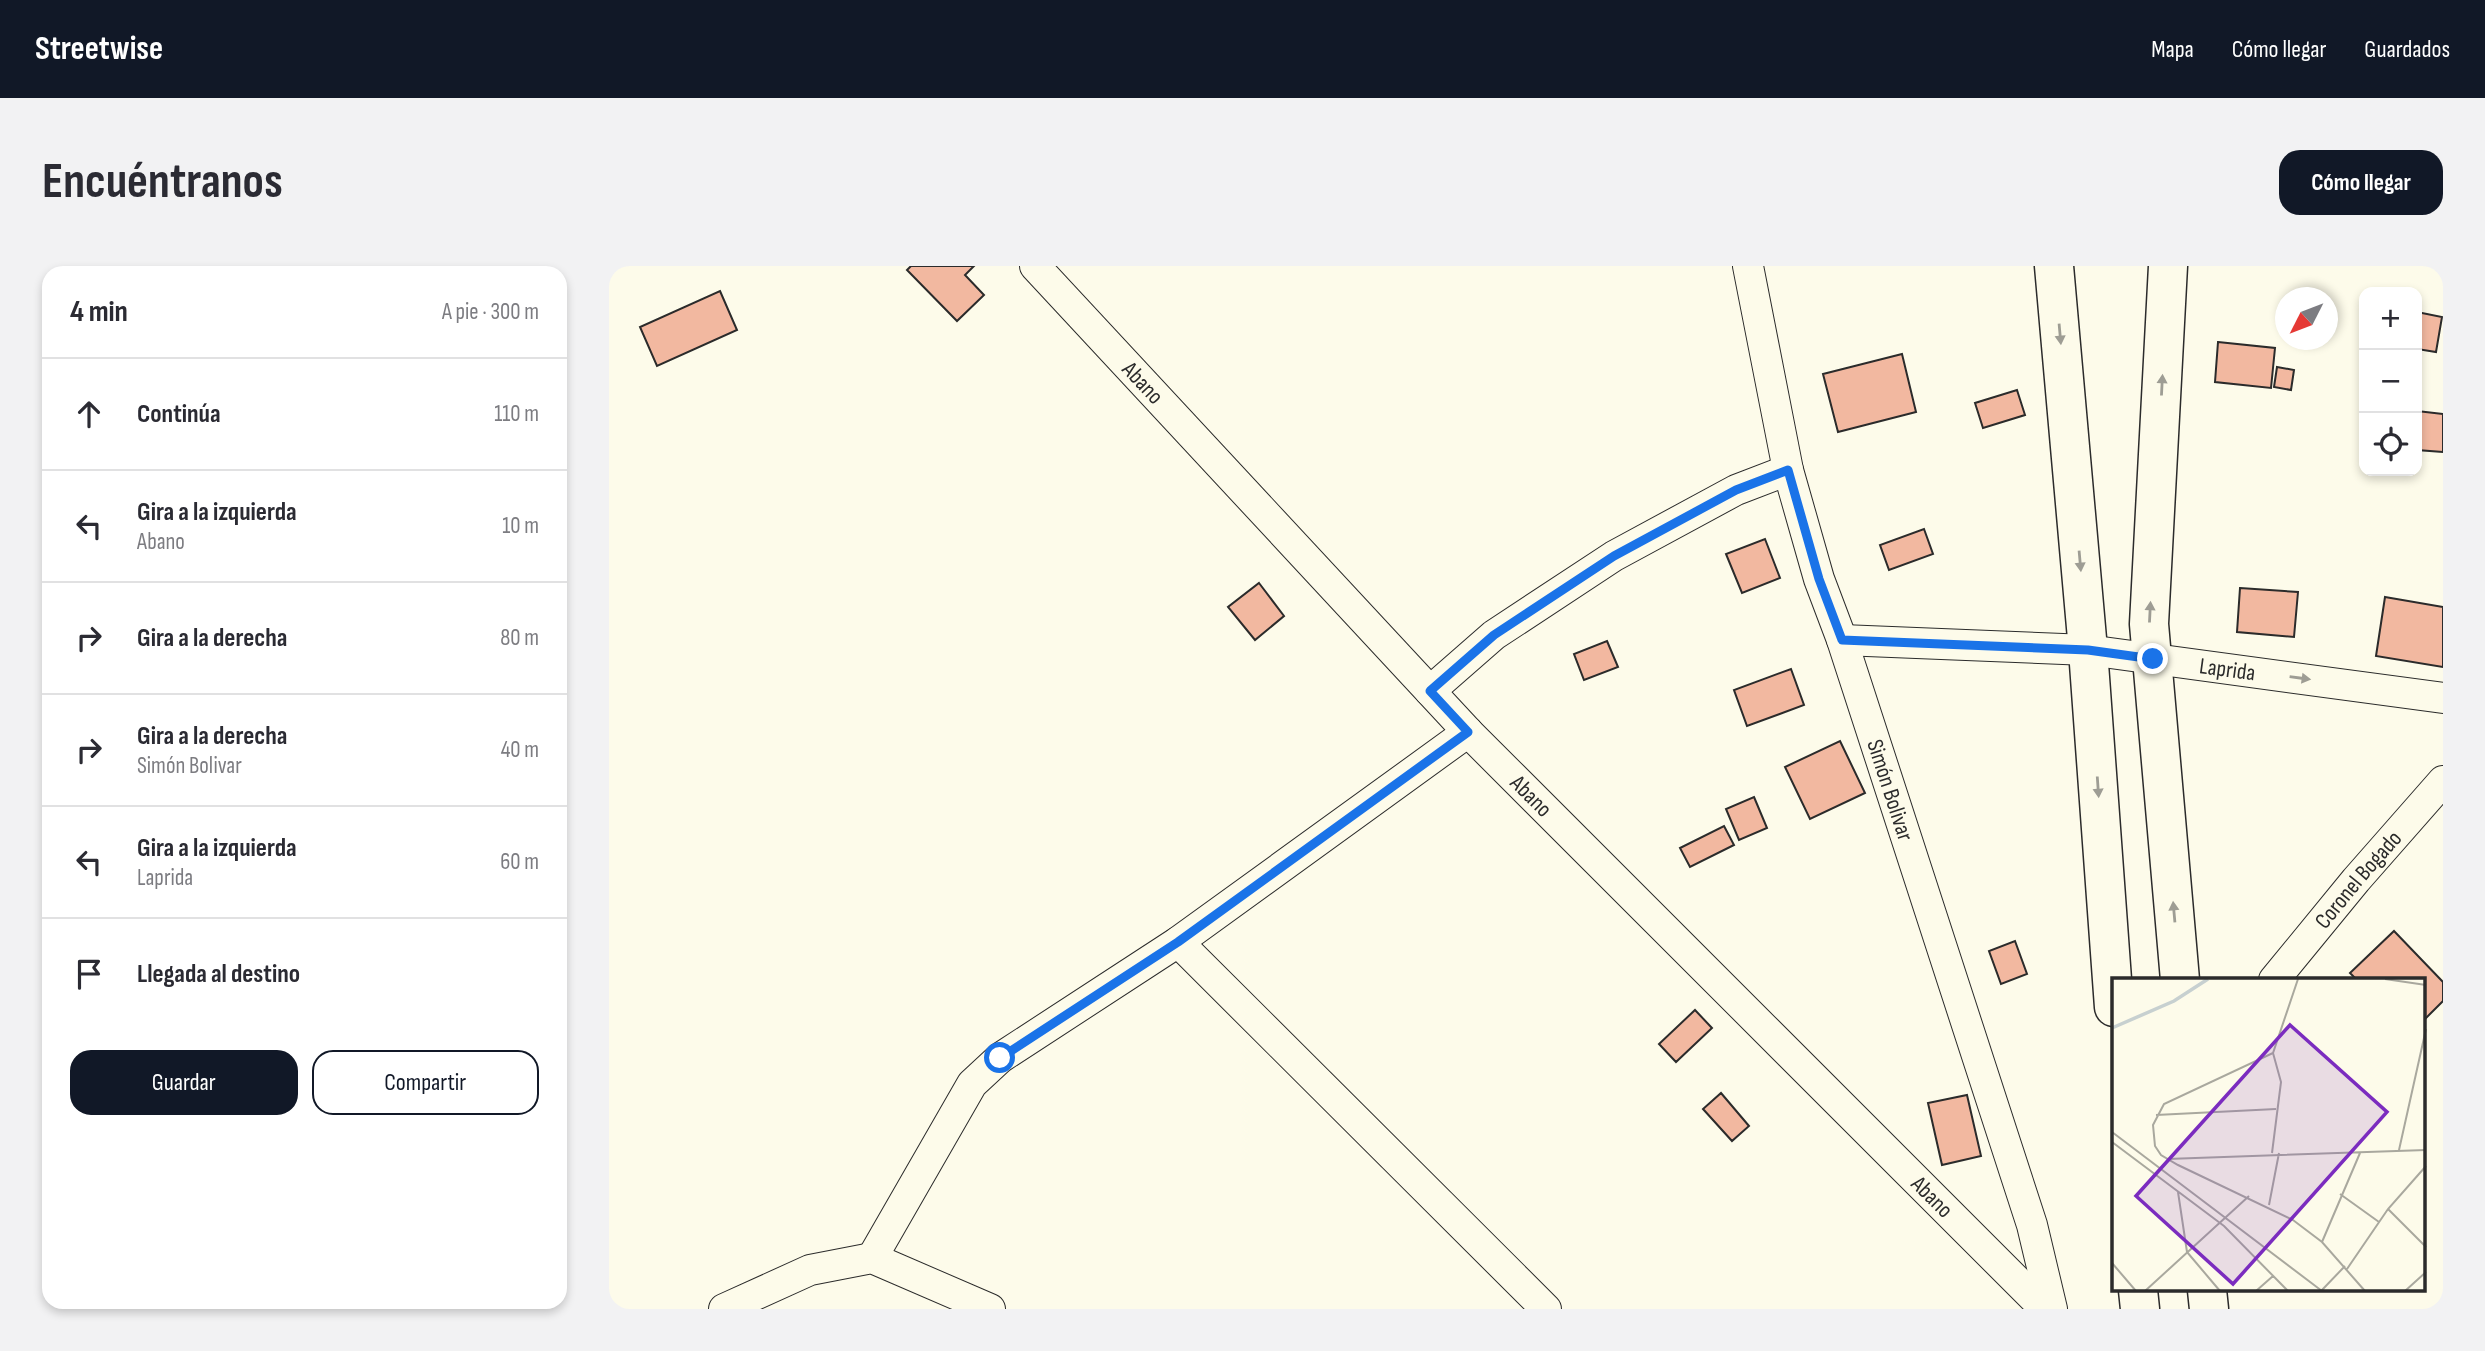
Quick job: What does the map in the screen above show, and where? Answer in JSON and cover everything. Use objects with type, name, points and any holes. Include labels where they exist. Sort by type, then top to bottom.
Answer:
[{"type":"highway","points":[[2054,266],[2088,650],[2112,980]]},
{"type":"highway","points":[[2168,266],[2149,624],[2180,978]]},
{"type":"street","name":"Abano","points":[[1035,266],[1468,732],[2045,1309]]},
{"type":"street","name":"Simón Bolivar","points":[[1748,266],[1788,470],[1819,579],[1842,640],[2032,1225],[2052,1309]]},
{"type":"street","points":[[1430,691],[1494,635],[1614,556],[1736,490],[1788,470]]},
{"type":"street","name":"Laprida","points":[[1842,640],[2088,650],[2443,698]]},
{"type":"street","points":[[872,1258],[972,1084],[1000,1058],[1178,942],[1468,732]]},
{"type":"street","name":"Coronel Bogado","points":[[2276,978],[2443,781]]},
{"type":"street","points":[[1178,942],[1546,1309]]},
{"type":"street","points":[[724,1309],[810,1270],[872,1258],[990,1309]]},
{"type":"building","points":[[911,266],[974,266],[965,275],[984,295],[957,321],[907,270]]},
{"type":"building","points":[[720,291],[737,330],[657,366],[640,327]]},
{"type":"building","points":[[2422,313],[2442,317],[2436,352],[2422,350]]},
{"type":"building","points":[[2218,342],[2275,348],[2271,388],[2215,382]]},
{"type":"building","points":[[1902,354],[1916,412],[1838,432],[1823,374]]},
{"type":"building","points":[[2277,367],[2294,370],[2291,390],[2274,387]]},
{"type":"building","points":[[2017,390],[2025,415],[1983,428],[1975,403]]},
{"type":"building","points":[[2422,412],[2443,414],[2443,452],[2422,450]]},
{"type":"building","points":[[1924,529],[1933,554],[1889,570],[1880,545]]},
{"type":"building","points":[[1765,539],[1780,578],[1742,593],[1726,554]]},
{"type":"building","points":[[1259,583],[1284,616],[1255,640],[1228,607]]},
{"type":"building","points":[[2240,588],[2298,592],[2294,637],[2237,632]]},
{"type":"building","points":[[2385,597],[2443,607],[2443,667],[2376,656]]},
{"type":"building","points":[[1607,641],[1618,667],[1584,680],[1574,654]]},
{"type":"building","points":[[1791,669],[1804,705],[1747,726],[1734,690]]},
{"type":"building","points":[[1840,741],[1865,793],[1810,819],[1785,767]]},
{"type":"building","points":[[1754,797],[1767,828],[1739,840],[1726,809]]},
{"type":"building","points":[[1724,826],[1734,845],[1690,867],[1680,848]]},
{"type":"building","points":[[2394,931],[2443,982],[2443,1001],[2425,1019],[2425,978],[2355,978],[2350,973]]},
{"type":"building","points":[[2015,941],[2027,974],[2001,984],[1989,951]]},
{"type":"building","points":[[1695,1010],[1712,1028],[1676,1062],[1659,1044]]},
{"type":"building","points":[[1721,1093],[1749,1126],[1732,1141],[1703,1109]]},
{"type":"building","points":[[1967,1095],[1981,1156],[1942,1165],[1928,1103]]},
{"type":"route","points":[[1000,1058],[1178,942],[1468,732],[1430,691],[1494,635],[1614,556],[1736,490],[1788,470],[1819,579],[1842,640],[2088,650],[2153,659]]}]
